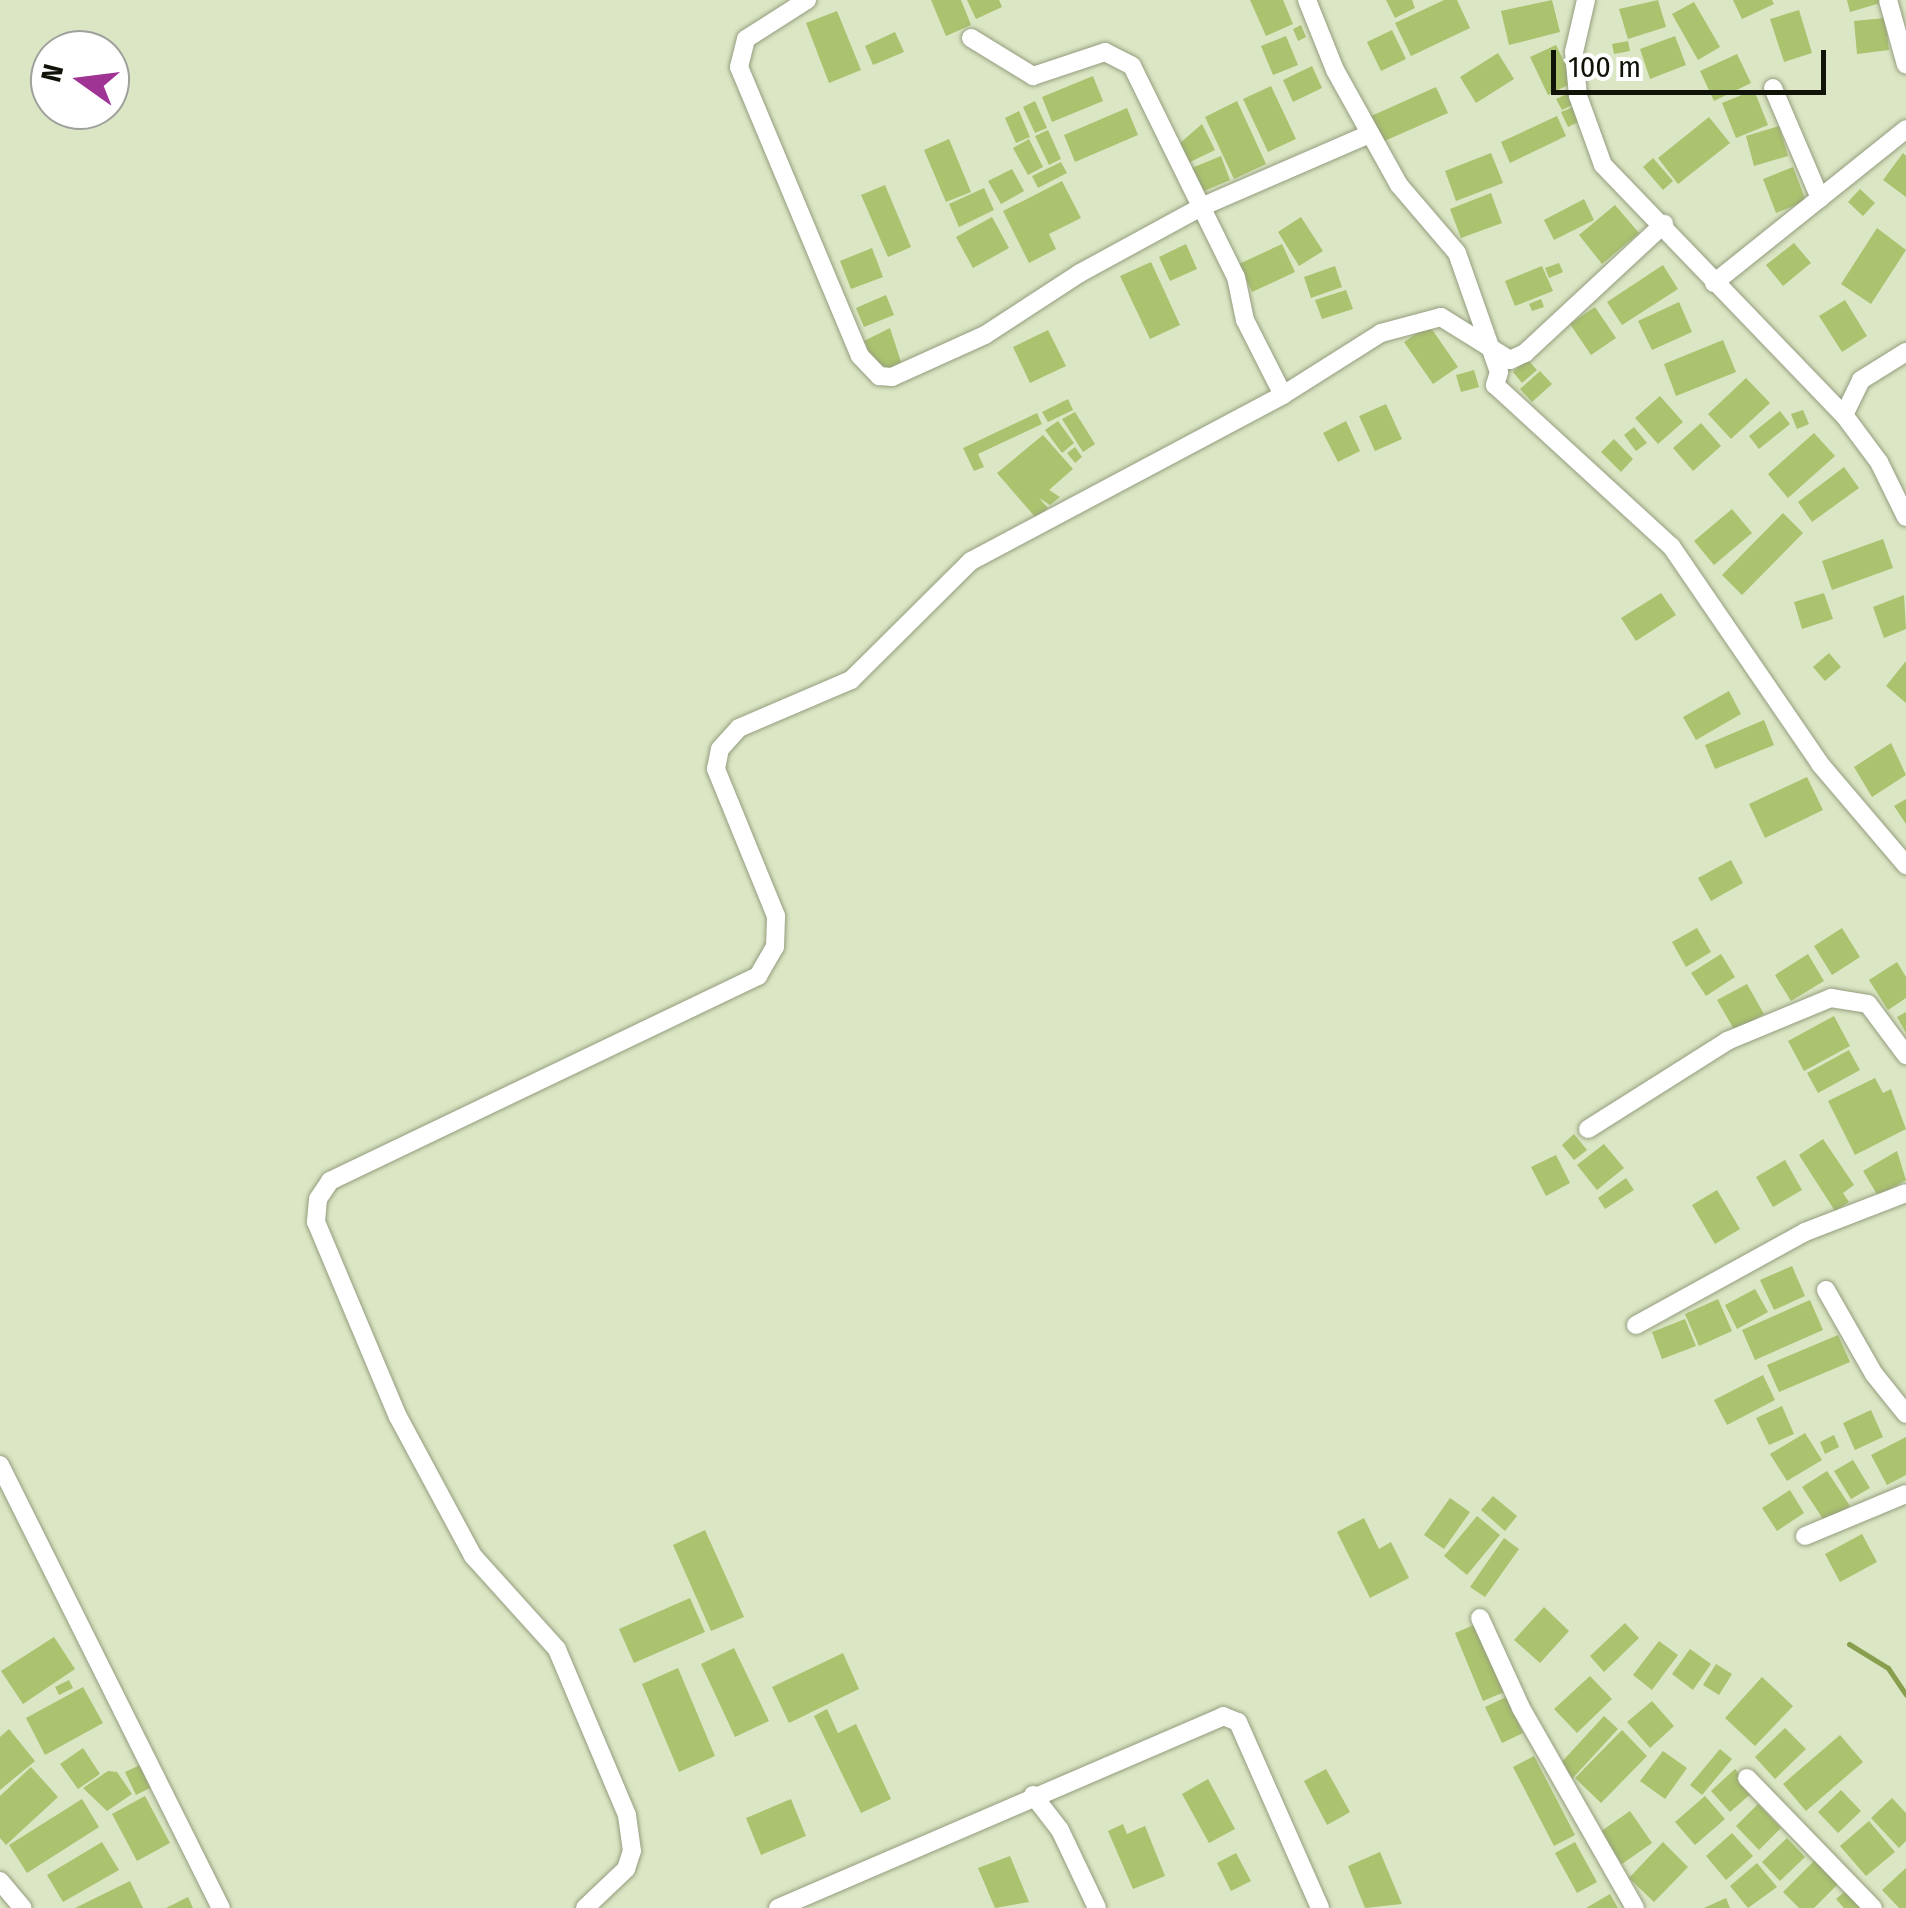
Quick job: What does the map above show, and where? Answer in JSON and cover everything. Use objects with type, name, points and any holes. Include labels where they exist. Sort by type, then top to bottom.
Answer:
[{"type":"street","points":[[807,0],[746,40],[739,67],[860,356],[879,376],[892,377],[985,335],[1080,272],[1199,208],[1370,134]]},
{"type":"street","points":[[1307,0],[1370,134],[1399,185],[1457,252],[1486,344]]},
{"type":"street","points":[[1586,0],[1574,52],[1587,128],[1603,165],[1844,415],[1879,462],[1906,518]]},
{"type":"street","points":[[1888,0],[1906,66]]},
{"type":"street","points":[[972,38],[1033,76],[1105,52],[1132,66],[1236,277],[1246,320],[1283,395]]},
{"type":"street","points":[[1773,88],[1820,198]]},
{"type":"street","points":[[1714,283],[1906,129]]},
{"type":"street","points":[[1664,224],[1504,366],[1494,386],[1507,402],[1671,546],[1820,764],[1906,864]]},
{"type":"street","points":[[586,1908],[626,1869],[632,1851],[628,1815],[557,1648],[473,1556],[398,1417],[316,1222],[318,1200],[330,1181],[758,976],[775,947],[776,916],[716,769],[729,736],[750,720],[851,680],[971,561],[1283,395],[1381,333],[1441,317],[1486,344],[1504,366]]},
{"type":"street","points":[[1844,415],[1862,380],[1906,352]]},
{"type":"street","points":[[1588,1128],[1727,1042],[1830,998],[1852,996],[1868,1004],[1906,1056]]},
{"type":"street","points":[[1636,1325],[1805,1232],[1906,1193]]},
{"type":"street","points":[[1826,1290],[1874,1374],[1906,1414]]},
{"type":"street","points":[[0,1465],[221,1908]]},
{"type":"street","points":[[1805,1536],[1906,1494]]},
{"type":"street","points":[[1480,1618],[1521,1708],[1635,1908]]},
{"type":"street","points":[[778,1908],[1223,1716],[1238,1722],[1320,1908]]},
{"type":"street","points":[[1747,1778],[1873,1908]]},
{"type":"street","points":[[1034,1795],[1060,1830],[1097,1908]]},
{"type":"street","points":[[0,1881],[23,1908]]},
{"type":"building","points":[[931,0],[961,0],[971,25],[946,36]]},
{"type":"building","points":[[967,0],[999,0],[1002,7],[976,19]]},
{"type":"building","points":[[1250,0],[1283,0],[1293,24],[1266,36]]},
{"type":"building","points":[[1386,0],[1412,0],[1415,8],[1395,18]]},
{"type":"building","points":[[1444,0],[1457,0],[1470,28],[1411,56],[1395,23]]},
{"type":"building","points":[[1552,0],[1560,32],[1509,45],[1501,11]]},
{"type":"building","points":[[1658,0],[1666,27],[1628,39],[1619,9]]},
{"type":"building","points":[[1733,0],[1772,0],[1774,4],[1742,19]]},
{"type":"building","points":[[1847,0],[1887,0],[1887,1],[1850,12]]},
{"type":"building","points":[[1694,2],[1720,47],[1698,60],[1672,14]]},
{"type":"building","points":[[1799,10],[1812,53],[1784,62],[1770,19]]},
{"type":"building","points":[[837,11],[861,70],[829,83],[806,23]]},
{"type":"building","points":[[1885,18],[1889,50],[1857,54],[1854,21]]},
{"type":"building","points":[[1301,25],[1306,37],[1298,41],[1293,29]]},
{"type":"building","points":[[1392,30],[1406,59],[1381,71],[1367,42]]},
{"type":"building","points":[[895,32],[904,52],[873,65],[865,46]]},
{"type":"building","points":[[1286,36],[1298,65],[1273,75],[1261,46]]},
{"type":"building","points":[[1675,36],[1686,65],[1650,79],[1640,49]]},
{"type":"building","points":[[1628,41],[1630,51],[1614,54],[1612,44]]},
{"type":"building","points":[[1556,45],[1574,82],[1548,95],[1530,57]]},
{"type":"building","points":[[1498,53],[1514,79],[1476,103],[1460,77]]},
{"type":"building","points":[[1737,54],[1751,83],[1714,101],[1700,71]]},
{"type":"building","points":[[1312,66],[1322,88],[1293,102],[1283,80]]},
{"type":"building","points":[[1093,76],[1103,101],[1052,122],[1042,97]]},
{"type":"building","points":[[1271,86],[1296,139],[1268,152],[1243,99]]},
{"type":"building","points":[[1436,87],[1448,113],[1380,143],[1369,117]]},
{"type":"building","points":[[1754,90],[1768,125],[1736,138],[1722,103]]},
{"type":"building","points":[[1569,93],[1574,104],[1562,110],[1556,99]]},
{"type":"building","points":[[1035,101],[1047,128],[1035,133],[1023,107]]},
{"type":"building","points":[[1237,101],[1266,164],[1234,179],[1205,117]]},
{"type":"building","points":[[1576,106],[1583,120],[1568,127],[1561,112]]},
{"type":"building","points":[[1127,108],[1138,135],[1075,162],[1064,135]]},
{"type":"building","points":[[1019,111],[1030,137],[1016,143],[1005,118]]},
{"type":"building","points":[[1557,116],[1566,136],[1510,163],[1501,142]]},
{"type":"building","points":[[1709,117],[1730,143],[1678,184],[1658,158]]},
{"type":"building","points":[[1202,124],[1215,150],[1188,163],[1180,143]]},
{"type":"building","points":[[1779,126],[1788,156],[1754,166],[1746,136]]},
{"type":"building","points":[[1048,130],[1061,159],[1049,165],[1035,136]]},
{"type":"building","points":[[949,139],[971,192],[946,202],[924,150]]},
{"type":"building","points":[[1029,139],[1043,167],[1028,175],[1013,148]]},
{"type":"building","points":[[1491,153],[1503,183],[1456,201],[1445,171]]},
{"type":"building","points":[[1903,153],[1906,156],[1906,197],[1883,180]]},
{"type":"building","points":[[1221,156],[1230,180],[1197,194],[1187,170]]},
{"type":"building","points":[[1653,158],[1673,181],[1663,190],[1643,167]]},
{"type":"building","points":[[1061,162],[1067,173],[1038,188],[1032,176]]},
{"type":"building","points":[[1793,167],[1806,201],[1776,213],[1763,179]]},
{"type":"building","points":[[1012,169],[1024,191],[1001,204],[988,181]]},
{"type":"building","points":[[1062,181],[1081,218],[1049,234],[1056,249],[1029,263],[1003,211]]},
{"type":"building","points":[[885,185],[911,247],[888,257],[861,195]]},
{"type":"building","points":[[984,188],[994,210],[959,227],[949,204]]},
{"type":"building","points":[[1860,189],[1875,203],[1863,216],[1848,202]]},
{"type":"building","points":[[1491,193],[1502,223],[1461,238],[1450,209]]},
{"type":"building","points":[[1584,199],[1594,220],[1554,240],[1544,220]]},
{"type":"building","points":[[1615,205],[1639,233],[1602,264],[1579,235]]},
{"type":"building","points":[[992,217],[1009,248],[973,268],[956,237]]},
{"type":"building","points":[[1301,217],[1323,251],[1299,266],[1278,232]]},
{"type":"building","points":[[1877,228],[1906,250],[1871,304],[1841,284]]},
{"type":"building","points":[[1794,243],[1811,263],[1783,286],[1766,265]]},
{"type":"building","points":[[1186,244],[1197,269],[1170,281],[1159,257]]},
{"type":"building","points":[[1282,244],[1295,272],[1252,292],[1239,264]]},
{"type":"building","points":[[872,248],[883,277],[851,289],[840,261]]},
{"type":"building","points":[[1151,262],[1180,325],[1150,339],[1120,276]]},
{"type":"building","points":[[1559,263],[1563,272],[1549,278],[1545,268]]},
{"type":"building","points":[[1663,265],[1678,289],[1622,325],[1607,302]]},
{"type":"building","points":[[1335,266],[1342,287],[1311,298],[1304,277]]},
{"type":"building","points":[[1542,266],[1553,291],[1515,306],[1505,281]]},
{"type":"building","points":[[1346,290],[1353,309],[1322,319],[1315,300]]},
{"type":"building","points":[[886,295],[894,315],[864,327],[856,308]]},
{"type":"building","points":[[1541,299],[1544,307],[1532,311],[1529,304]]},
{"type":"building","points":[[1845,300],[1867,336],[1842,352],[1819,316]]},
{"type":"building","points":[[1679,302],[1692,332],[1652,350],[1638,321]]},
{"type":"building","points":[[1595,307],[1616,338],[1591,355],[1570,324]]},
{"type":"building","points":[[1429,325],[1458,367],[1433,384],[1404,342]]},
{"type":"building","points":[[890,328],[901,362],[879,373],[864,341]]},
{"type":"building","points":[[1048,330],[1066,366],[1030,383],[1013,347]]},
{"type":"building","points":[[1723,340],[1736,372],[1676,396],[1664,364]]},
{"type":"building","points":[[1527,359],[1537,370],[1522,383],[1513,372]]},
{"type":"building","points":[[1474,370],[1479,387],[1461,392],[1456,375]]},
{"type":"building","points":[[1540,371],[1552,384],[1532,402],[1520,389]]},
{"type":"building","points":[[1746,378],[1770,403],[1731,439],[1708,414]]},
{"type":"building","points":[[1660,396],[1683,422],[1658,444],[1635,418]]},
{"type":"building","points":[[1068,399],[1073,410],[1048,422],[1042,412]]},
{"type":"building","points":[[1386,404],[1402,439],[1375,451],[1359,416]]},
{"type":"building","points":[[1803,410],[1809,424],[1797,429],[1791,414]]},
{"type":"building","points":[[1780,411],[1790,424],[1759,449],[1749,436]]},
{"type":"building","points":[[1075,412],[1095,444],[1083,452],[1062,419]]},
{"type":"building","points":[[1037,413],[1042,424],[978,454],[984,467],[974,471],[963,448]]},
{"type":"building","points":[[1058,421],[1074,443],[1062,453],[1045,430]]},
{"type":"building","points":[[1346,421],[1360,451],[1338,462],[1323,433]]},
{"type":"building","points":[[1701,423],[1721,446],[1693,471],[1673,448]]},
{"type":"building","points":[[1634,427],[1647,443],[1636,451],[1624,435]]},
{"type":"building","points":[[1814,433],[1835,456],[1788,498],[1768,474]]},
{"type":"building","points":[[1043,435],[1073,469],[1049,490],[1060,497],[1050,505],[1039,498],[1048,508],[1036,518],[997,473]]},
{"type":"building","points":[[1614,439],[1633,459],[1621,472],[1601,452]]},
{"type":"building","points":[[1075,447],[1082,457],[1075,463],[1067,453]]},
{"type":"building","points":[[1844,467],[1859,488],[1812,522],[1798,502]]},
{"type":"building","points":[[1732,509],[1752,533],[1714,565],[1694,541]]},
{"type":"building","points":[[1783,513],[1803,533],[1742,595],[1722,575]]},
{"type":"building","points":[[1883,539],[1893,568],[1832,590],[1822,561]]},
{"type":"building","points":[[1661,593],[1676,615],[1636,641],[1621,618]]},
{"type":"building","points":[[1824,593],[1833,619],[1802,629],[1794,602]]},
{"type":"building","points":[[1904,595],[1906,629],[1884,638],[1873,607]]},
{"type":"building","points":[[1829,653],[1841,667],[1825,681],[1813,667]]},
{"type":"building","points":[[1906,661],[1906,703],[1886,686]]},
{"type":"building","points":[[1729,691],[1741,714],[1696,740],[1683,717]]},
{"type":"building","points":[[1764,720],[1774,745],[1715,769],[1705,745]]},
{"type":"building","points":[[1891,743],[1906,775],[1872,797],[1854,767]]},
{"type":"building","points":[[1807,777],[1823,810],[1765,838],[1749,804]]},
{"type":"building","points":[[1906,799],[1906,824],[1894,806]]},
{"type":"building","points":[[1731,860],[1743,883],[1711,901],[1698,878]]},
{"type":"building","points":[[1697,928],[1711,952],[1686,967],[1672,942]]},
{"type":"building","points":[[1842,928],[1860,957],[1832,975],[1814,946]]},
{"type":"building","points":[[1721,954],[1735,977],[1706,996],[1691,973]]},
{"type":"building","points":[[1808,954],[1824,981],[1791,1001],[1775,975]]},
{"type":"building","points":[[1897,962],[1906,977],[1906,998],[1888,1010],[1869,980]]},
{"type":"building","points":[[1747,984],[1764,1014],[1735,1031],[1717,1000]]},
{"type":"building","points":[[1906,1012],[1906,1033],[1897,1017]]},
{"type":"building","points":[[1834,1016],[1850,1046],[1804,1071],[1788,1041]]},
{"type":"building","points":[[1849,1050],[1860,1070],[1818,1093],[1807,1073]]},
{"type":"building","points":[[1875,1078],[1883,1093],[1891,1089],[1906,1129],[1855,1155],[1828,1101]]},
{"type":"building","points":[[1574,1134],[1587,1150],[1574,1160],[1562,1145]]},
{"type":"building","points":[[1823,1139],[1854,1185],[1843,1193],[1849,1202],[1835,1211],[1799,1155]]},
{"type":"building","points":[[1604,1144],[1624,1168],[1597,1190],[1577,1165]]},
{"type":"building","points":[[1897,1151],[1906,1180],[1878,1196],[1863,1171]]},
{"type":"building","points":[[1556,1155],[1570,1183],[1546,1196],[1531,1167]]},
{"type":"building","points":[[1785,1160],[1802,1190],[1773,1207],[1756,1177]]},
{"type":"building","points":[[1626,1178],[1634,1190],[1605,1209],[1598,1198]]},
{"type":"building","points":[[1717,1190],[1740,1229],[1715,1244],[1692,1205]]},
{"type":"building","points":[[1792,1266],[1805,1296],[1774,1310],[1760,1280]]},
{"type":"building","points":[[1755,1289],[1768,1312],[1737,1329],[1725,1305]]},
{"type":"building","points":[[1718,1299],[1732,1331],[1699,1346],[1685,1314]]},
{"type":"building","points":[[1810,1300],[1823,1330],[1755,1360],[1742,1330]]},
{"type":"building","points":[[1685,1319],[1696,1346],[1662,1359],[1652,1332]]},
{"type":"building","points":[[1838,1335],[1850,1362],[1779,1392],[1767,1365]]},
{"type":"building","points":[[1763,1375],[1775,1400],[1727,1425],[1714,1400]]},
{"type":"building","points":[[1782,1406],[1794,1434],[1769,1445],[1756,1418]]},
{"type":"building","points":[[1871,1410],[1883,1437],[1855,1450],[1843,1423]]},
{"type":"building","points":[[1805,1433],[1822,1460],[1787,1481],[1770,1454]]},
{"type":"building","points":[[1834,1435],[1839,1447],[1825,1454],[1820,1442]]},
{"type":"building","points":[[1906,1437],[1906,1475],[1887,1485],[1871,1455]]},
{"type":"building","points":[[1853,1460],[1870,1488],[1851,1499],[1834,1471]]},
{"type":"building","points":[[1827,1471],[1850,1506],[1825,1522],[1802,1487]]},
{"type":"building","points":[[1790,1490],[1804,1513],[1777,1531],[1762,1508]]},
{"type":"building","points":[[1493,1496],[1517,1516],[1505,1531],[1481,1510]]},
{"type":"building","points":[[1450,1498],[1470,1512],[1444,1549],[1424,1535]]},
{"type":"building","points":[[1477,1516],[1500,1535],[1467,1575],[1444,1556]]},
{"type":"building","points":[[1364,1518],[1379,1549],[1391,1542],[1409,1578],[1370,1598],[1337,1532]]},
{"type":"building","points":[[705,1530],[744,1617],[711,1631],[673,1545]]},
{"type":"building","points":[[1862,1534],[1877,1562],[1840,1582],[1825,1554]]},
{"type":"building","points":[[1504,1538],[1519,1549],[1485,1597],[1470,1587]]},
{"type":"building","points":[[690,1598],[705,1632],[634,1663],[619,1629]]},
{"type":"building","points":[[1544,1607],[1569,1631],[1540,1663],[1514,1640]]},
{"type":"building","points":[[1481,1622],[1509,1690],[1483,1701],[1455,1633]]},
{"type":"building","points":[[1625,1623],[1639,1638],[1604,1672],[1590,1656]]},
{"type":"building","points":[[54,1637],[75,1669],[23,1704],[1,1671]]},
{"type":"building","points":[[1659,1641],[1678,1655],[1652,1690],[1633,1675]]},
{"type":"building","points":[[734,1648],[769,1721],[735,1737],[701,1664]]},
{"type":"building","points":[[1690,1649],[1711,1664],[1693,1690],[1672,1674]]},
{"type":"building","points":[[843,1653],[859,1689],[789,1723],[772,1687]]},
{"type":"building","points":[[1716,1664],[1732,1674],[1719,1695],[1703,1685]]},
{"type":"building","points":[[678,1668],[715,1756],[679,1772],[642,1684]]},
{"type":"building","points":[[1590,1676],[1612,1699],[1577,1733],[1554,1709]]},
{"type":"building","points":[[1762,1677],[1793,1706],[1755,1746],[1725,1718]]},
{"type":"building","points":[[69,1680],[73,1688],[59,1695],[55,1687]]},
{"type":"building","points":[[83,1687],[103,1723],[45,1755],[26,1718]]},
{"type":"building","points":[[1506,1697],[1523,1733],[1502,1743],[1485,1707]]},
{"type":"building","points":[[1652,1701],[1674,1726],[1650,1748],[1627,1722]]},
{"type":"building","points":[[827,1709],[838,1733],[856,1724],[891,1799],[861,1813],[814,1716]]},
{"type":"building","points":[[1604,1716],[1618,1729],[1572,1779],[1558,1766]]},
{"type":"building","points":[[1785,1728],[1806,1749],[1775,1779],[1755,1757]]},
{"type":"building","points":[[9,1729],[35,1761],[0,1790],[0,1737]]},
{"type":"building","points":[[1622,1730],[1647,1756],[1601,1803],[1575,1778]]},
{"type":"building","points":[[1840,1735],[1863,1762],[1806,1811],[1783,1784]]},
{"type":"building","points":[[83,1748],[100,1774],[78,1789],[60,1764]]},
{"type":"building","points":[[1720,1749],[1732,1759],[1702,1795],[1690,1785]]},
{"type":"building","points":[[1663,1751],[1687,1768],[1665,1799],[1640,1781]]},
{"type":"building","points":[[1534,1756],[1575,1835],[1554,1846],[1513,1767]]},
{"type":"building","points":[[142,1764],[152,1787],[136,1795],[125,1772]]},
{"type":"building","points":[[31,1767],[58,1797],[6,1845],[0,1838],[0,1796]]},
{"type":"building","points":[[1326,1769],[1350,1812],[1327,1825],[1304,1781]]},
{"type":"building","points":[[1735,1769],[1754,1791],[1730,1812],[1711,1791]]},
{"type":"building","points":[[108,1771],[117,1772],[132,1794],[107,1811],[83,1788]]},
{"type":"building","points":[[1208,1779],[1235,1829],[1209,1843],[1182,1794]]},
{"type":"building","points":[[1841,1790],[1861,1811],[1838,1833],[1818,1812]]},
{"type":"building","points":[[145,1796],[170,1843],[137,1861],[112,1814]]},
{"type":"building","points":[[1705,1796],[1725,1819],[1695,1845],[1675,1822]]},
{"type":"building","points":[[1892,1798],[1906,1813],[1906,1841],[1899,1848],[1871,1818]]},
{"type":"building","points":[[82,1799],[99,1827],[27,1873],[9,1845]]},
{"type":"building","points":[[791,1799],[806,1836],[761,1855],[746,1818]]},
{"type":"building","points":[[1758,1804],[1781,1828],[1759,1850],[1736,1826]]},
{"type":"building","points":[[1630,1811],[1652,1843],[1622,1864],[1600,1832]]},
{"type":"building","points":[[1869,1821],[1895,1852],[1866,1876],[1840,1846]]},
{"type":"building","points":[[1123,1824],[1127,1834],[1145,1826],[1165,1876],[1133,1889],[1108,1831]]},
{"type":"building","points":[[1732,1833],[1753,1856],[1726,1880],[1706,1856]]},
{"type":"building","points":[[1787,1838],[1805,1857],[1780,1881],[1762,1862]]},
{"type":"building","points":[[102,1842],[119,1870],[63,1902],[47,1875]]},
{"type":"building","points":[[1575,1842],[1597,1882],[1577,1893],[1555,1853]]},
{"type":"building","points":[[1663,1842],[1688,1867],[1654,1902],[1629,1878]]},
{"type":"building","points":[[1380,1852],[1402,1904],[1365,1908],[1348,1866]]},
{"type":"building","points":[[1236,1853],[1251,1881],[1231,1891],[1217,1863]]},
{"type":"building","points":[[1820,1855],[1843,1879],[1814,1908],[1799,1908],[1783,1892]]},
{"type":"building","points":[[1010,1856],[1029,1902],[995,1908],[978,1868]]},
{"type":"building","points":[[1757,1863],[1777,1887],[1748,1908],[1730,1886]]},
{"type":"building","points":[[1906,1868],[1906,1908],[1899,1908],[1882,1890]]},
{"type":"building","points":[[130,1881],[143,1908],[75,1908]]},
{"type":"building","points":[[1849,1888],[1865,1908],[1844,1908],[1836,1899]]},
{"type":"building","points":[[1610,1894],[1618,1908],[1586,1908]]},
{"type":"building","points":[[188,1897],[193,1908],[166,1908]]},
{"type":"building","points":[[1726,1898],[1730,1908],[1704,1908]]},
{"type":"waterway","points":[[1849,1644],[1888,1668],[1906,1695]]}]
